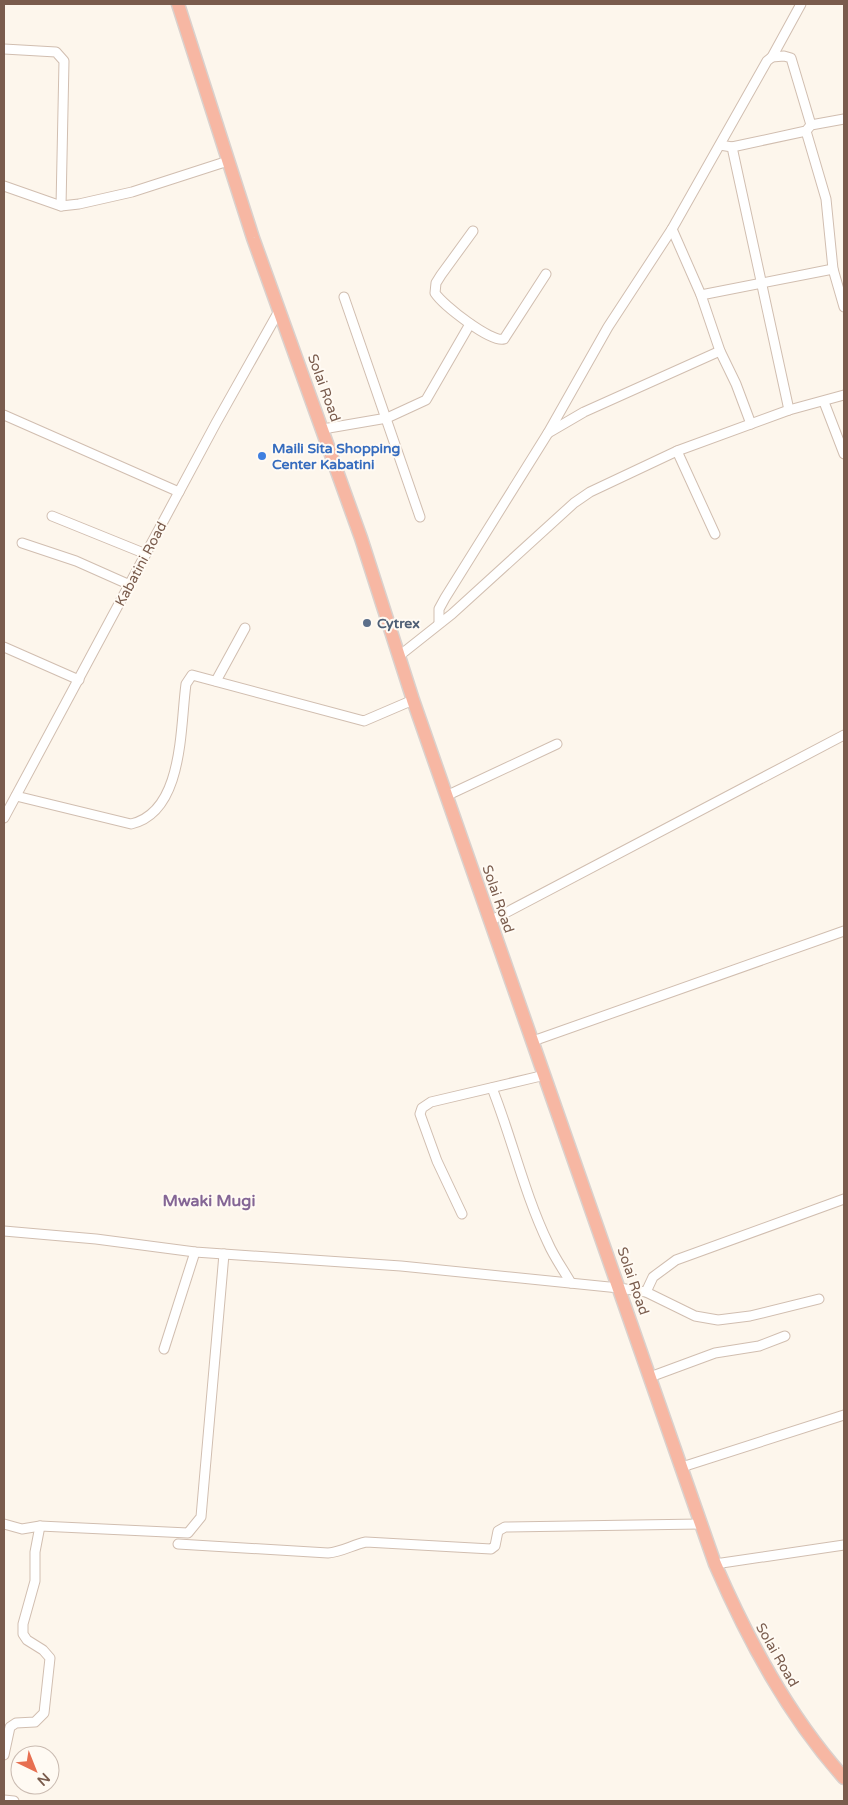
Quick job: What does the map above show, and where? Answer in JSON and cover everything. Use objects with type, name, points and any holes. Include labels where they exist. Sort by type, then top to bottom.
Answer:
[{"type":"highway","name":"Solai Road","points":[[178,4],[228,161],[279,311],[323,430],[446,796],[715,1564],[740,1620],[765,1666],[806,1728],[844,1778]]},
{"type":"street","points":[[439,623],[439,609],[445,598],[548,433],[608,327],[672,229],[737,112],[767,61],[772,57],[801,4]]},
{"type":"street","points":[[4,49],[56,52],[64,61],[61,206]]},
{"type":"street","points":[[772,57],[784,56],[791,58],[826,199],[833,269],[844,307]]},
{"type":"street","points":[[720,145],[732,146],[844,119]]},
{"type":"street","points":[[732,146],[789,410]]},
{"type":"street","points":[[4,186],[61,206],[79,204],[132,192],[228,161]]},
{"type":"street","points":[[672,229],[701,294],[720,351],[736,384],[751,424]]},
{"type":"street","points":[[472,230],[444,270],[435,289],[438,298],[470,324],[496,339],[504,339],[546,274]]},
{"type":"street","points":[[701,294],[833,269]]},
{"type":"street","points":[[344,297],[420,518]]},
{"type":"street","name":"Kabatini Road","points":[[4,818],[279,311]]},
{"type":"street","points":[[323,430],[387,418],[426,400],[470,324]]},
{"type":"street","points":[[548,433],[584,412],[720,351]]},
{"type":"street","points":[[399,656],[503,569],[574,503],[590,492],[677,451],[789,410],[844,395]]},
{"type":"street","points":[[824,402],[844,454]]},
{"type":"street","points":[[4,415],[180,492]]},
{"type":"street","points":[[677,451],[714,534]]},
{"type":"street","points":[[52,516],[146,554]]},
{"type":"street","points":[[22,543],[76,561],[130,585]]},
{"type":"street","points":[[216,680],[245,628]]},
{"type":"street","points":[[4,647],[79,680]]},
{"type":"street","points":[[16,796],[132,824],[145,821],[157,810],[170,790],[176,766],[186,684],[188,678],[197,675],[282,701],[364,721],[413,700]]},
{"type":"street","points":[[490,921],[844,735]]},
{"type":"street","points":[[446,796],[557,744]]},
{"type":"street","points":[[533,1042],[844,932]]},
{"type":"street","points":[[462,1214],[436,1161],[420,1114],[422,1108],[431,1102],[545,1075]]},
{"type":"street","points":[[492,1088],[507,1125],[520,1171],[547,1242],[571,1283]]},
{"type":"street","points":[[646,1292],[653,1276],[676,1260],[844,1199]]},
{"type":"street","points":[[4,1231],[96,1239],[194,1252],[401,1266],[619,1288],[646,1292],[695,1316],[718,1320],[750,1316],[819,1298]]},
{"type":"street","points":[[164,1349],[194,1252]]},
{"type":"street","points":[[4,1524],[22,1528],[40,1526],[188,1533],[201,1516],[224,1254]]},
{"type":"street","points":[[650,1376],[715,1353],[759,1346],[785,1336]]},
{"type":"street","points":[[682,1467],[844,1416]]},
{"type":"street","points":[[178,1544],[328,1553],[342,1551],[354,1544],[366,1542],[484,1550],[496,1546],[498,1531],[505,1527],[700,1524]]},
{"type":"street","points":[[4,1755],[10,1728],[16,1724],[35,1722],[44,1713],[50,1658],[43,1650],[27,1640],[23,1634],[23,1624],[35,1582],[35,1552],[40,1526]]},
{"type":"street","points":[[715,1564],[844,1545]]},
{"type":"street","points":[[4,1800],[14,1801]]},
{"type":"place","name":"Maili Sita Shopping Center Kabatini","points":[[262,456]]},
{"type":"place","name":"Cytrex","points":[[367,623]]},
{"type":"district","name":"Mwaki Mugi","points":[[209,1201]]}]
